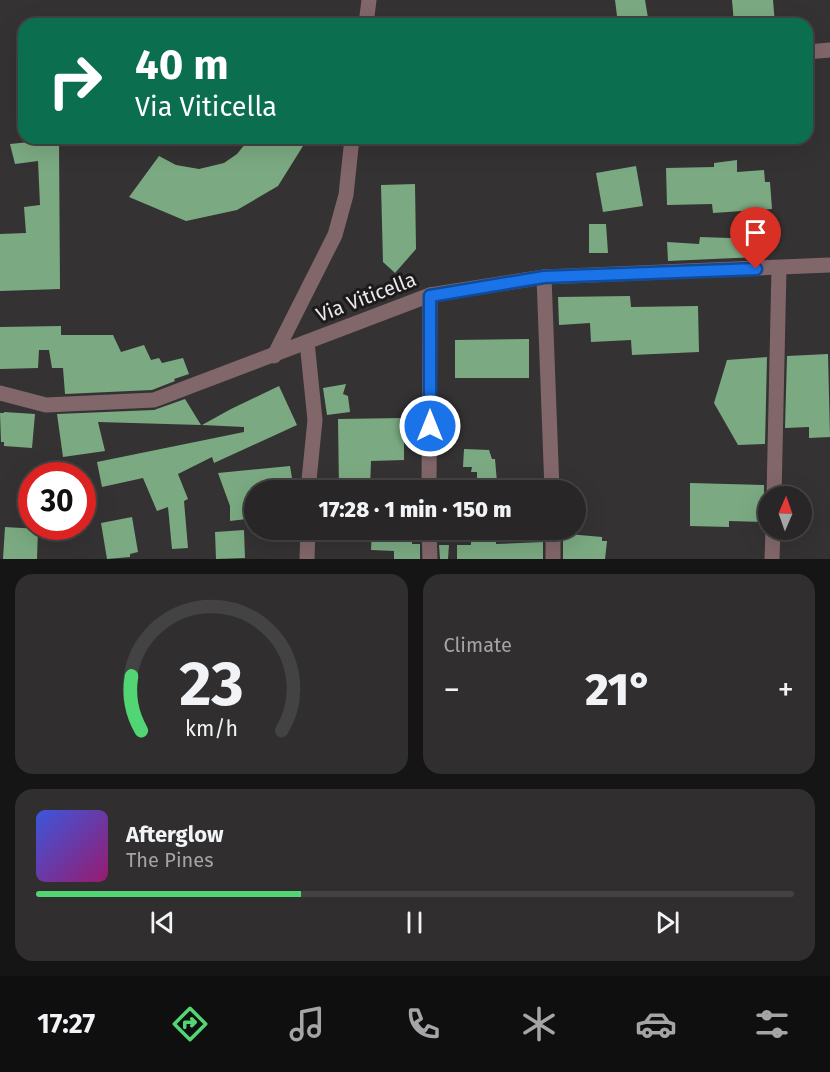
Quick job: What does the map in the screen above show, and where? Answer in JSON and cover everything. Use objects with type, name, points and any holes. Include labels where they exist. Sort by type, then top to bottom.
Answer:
[{"type":"street","points":[[367,18],[369,0]]},
{"type":"street","points":[[813,51],[830,50]]},
{"type":"street","points":[[274,356],[335,235],[346,195],[351,144]]},
{"type":"street","name":"Via Viticella","points":[[0,393],[46,405],[154,400],[430,296],[544,277],[830,265]]},
{"type":"street","points":[[774,486],[779,268]]},
{"type":"street","points":[[544,277],[552,480]]},
{"type":"street","points":[[429,480],[430,296]]},
{"type":"street","points":[[307,342],[315,420],[309,480]]},
{"type":"street","points":[[308,540],[308,559]]},
{"type":"street","points":[[429,540],[430,559]]},
{"type":"street","points":[[553,540],[553,559]]},
{"type":"street","points":[[772,559],[773,540]]},
{"type":"building","points":[[615,0],[645,0],[648,18],[617,18]]},
{"type":"building","points":[[732,0],[773,0],[774,18],[734,18]]},
{"type":"building","points":[[10,144],[59,144],[60,289],[0,291],[0,234],[26,233],[24,207],[40,205],[38,161],[15,164]]},
{"type":"building","points":[[245,144],[304,144],[278,186],[237,210],[186,221],[129,197],[159,156],[176,165],[199,169],[224,163],[237,154]]},
{"type":"building","points":[[737,160],[737,172],[764,170],[765,182],[770,182],[772,209],[713,213],[712,204],[667,205],[666,168],[714,167],[714,163]]},
{"type":"building","points":[[636,166],[643,206],[603,212],[596,173]]},
{"type":"building","points":[[415,184],[416,249],[395,273],[383,262],[381,185]]},
{"type":"building","points":[[589,224],[606,224],[608,253],[589,253]]},
{"type":"building","points":[[700,237],[760,239],[758,257],[668,261],[667,242],[699,244]]},
{"type":"building","points":[[630,296],[631,307],[698,306],[699,352],[632,355],[631,340],[591,342],[590,323],[559,325],[558,297]]},
{"type":"building","points":[[61,326],[61,335],[113,335],[121,352],[144,345],[151,360],[159,358],[162,363],[183,358],[189,374],[152,390],[65,394],[63,368],[52,368],[49,350],[39,350],[38,368],[0,369],[0,327]]},
{"type":"building","points":[[529,339],[529,378],[455,378],[455,340]]},
{"type":"building","points":[[828,354],[830,437],[809,438],[809,427],[785,428],[787,356]]},
{"type":"building","points":[[767,357],[765,444],[738,445],[714,403],[727,360]]},
{"type":"building","points":[[346,384],[343,394],[348,396],[350,412],[327,415],[323,388]]},
{"type":"building","points":[[279,386],[297,425],[214,463],[212,457],[178,474],[188,499],[184,501],[188,548],[172,549],[168,507],[157,511],[143,478],[102,487],[97,462],[244,432],[244,427],[202,425]]},
{"type":"building","points":[[185,399],[201,425],[98,422],[105,451],[63,457],[57,414],[154,410]]},
{"type":"building","points":[[0,413],[35,414],[32,448],[4,446],[4,442],[1,442]]},
{"type":"building","points":[[404,418],[404,460],[371,461],[370,480],[339,480],[338,419]]},
{"type":"building","points":[[464,449],[489,450],[492,459],[495,459],[497,480],[477,480],[477,472],[471,472],[472,467],[463,467]]},
{"type":"building","points":[[290,466],[292,480],[244,480],[244,519],[230,521],[230,506],[218,473]]},
{"type":"building","points":[[690,483],[764,485],[758,486],[758,522],[729,521],[729,527],[690,526]]},
{"type":"building","points":[[132,517],[138,552],[130,554],[130,557],[107,559],[101,523]]},
{"type":"building","points":[[5,527],[18,528],[18,540],[38,540],[37,559],[3,559]]},
{"type":"building","points":[[244,530],[245,558],[216,559],[215,532]]},
{"type":"building","points":[[586,536],[602,537],[602,541],[607,541],[605,559],[563,559],[563,541],[586,540]]},
{"type":"building","points":[[372,540],[412,540],[412,544],[420,544],[420,559],[394,559],[394,551],[371,550]]},
{"type":"building","points":[[471,542],[496,542],[496,544],[543,542],[543,559],[457,559],[457,545],[471,545]]},
{"type":"building","points":[[439,545],[449,545],[448,559],[440,559]]},
{"type":"route","points":[[430,426],[430,296],[544,277],[756,269]]}]
